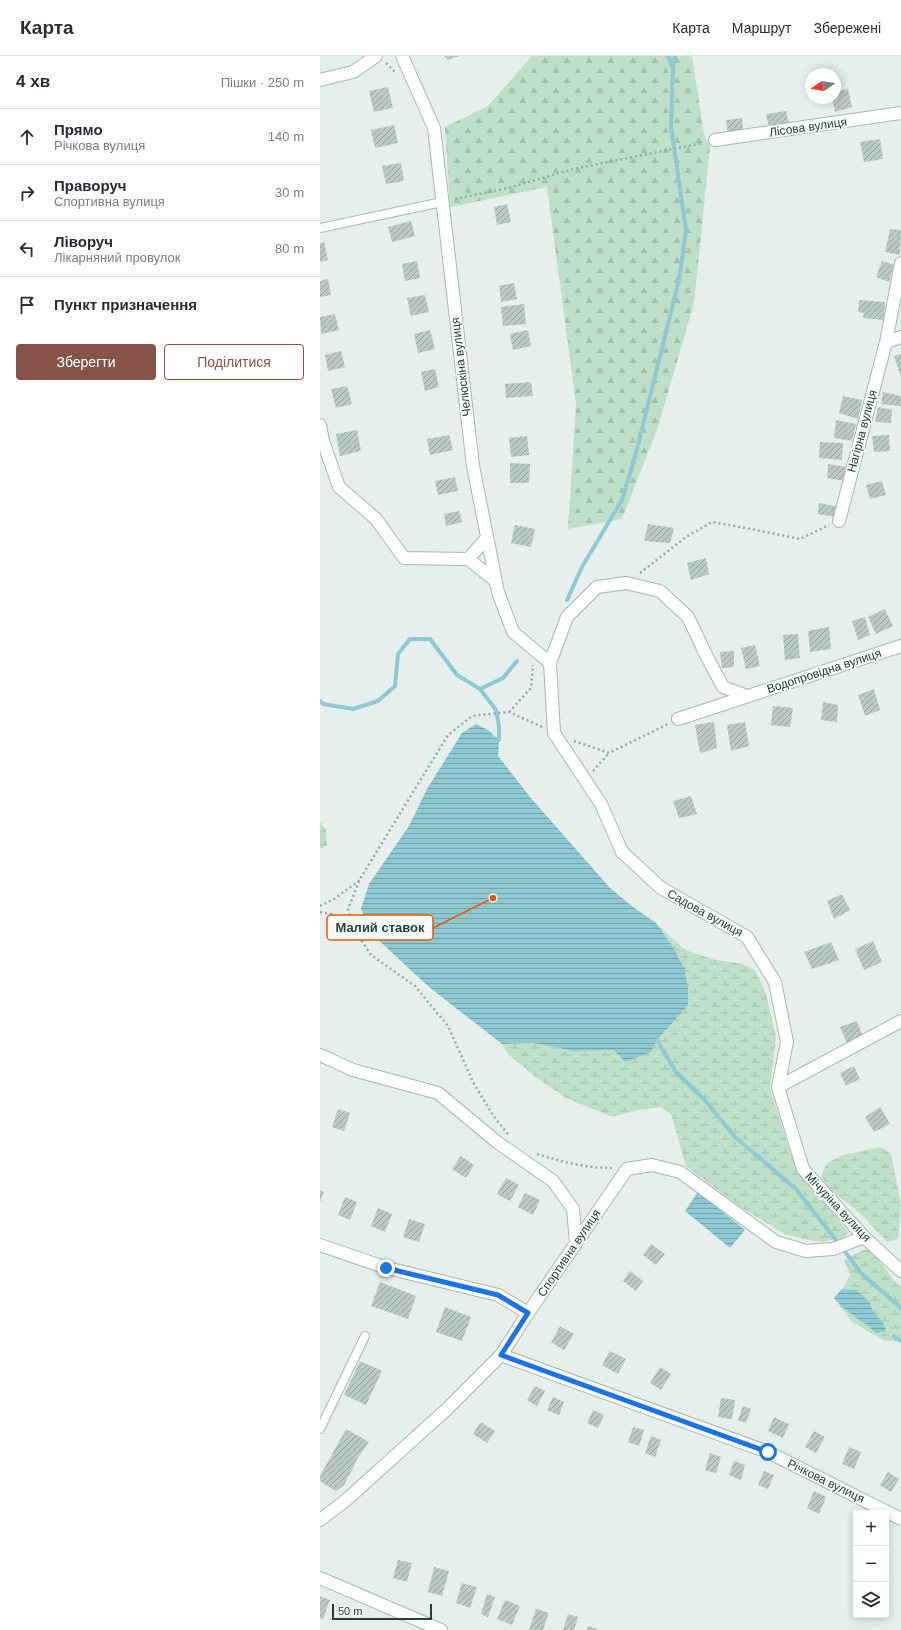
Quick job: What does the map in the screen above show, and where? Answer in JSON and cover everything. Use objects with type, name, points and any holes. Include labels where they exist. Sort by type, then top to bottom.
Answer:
[{"type":"street","points":[[320,80],[352,72],[376,56]]},
{"type":"street","name":"Челюскіна вулиця","points":[[402,56],[434,128],[473,466],[498,592],[513,632],[550,663]]},
{"type":"street","name":"Лісова вулиця","points":[[715,140],[901,113]]},
{"type":"street","name":"Нагірна вулиця","points":[[839,521],[886,342],[901,263]]},
{"type":"street","points":[[886,342],[901,337]]},
{"type":"street","points":[[320,425],[323,441],[339,487],[376,518],[404,558],[468,558],[496,581]]},
{"type":"street","points":[[468,558],[487,538]]},
{"type":"street","points":[[584,780],[554,734],[550,663],[567,617],[598,586],[626,583],[660,591],[688,617],[723,687],[747,696]]},
{"type":"street","name":"Водопровідна вулиця","points":[[678,719],[901,646]]},
{"type":"street","name":"Садова вулиця","points":[[584,780],[600,804],[622,852],[661,888],[747,937],[775,982],[787,1042],[778,1087]]},
{"type":"street","points":[[778,1087],[901,1021]]},
{"type":"street","points":[[320,1055],[353,1070],[438,1093],[497,1142],[553,1181],[573,1209],[576,1243]]},
{"type":"street","name":"Мічуріна вулиця","points":[[778,1087],[803,1170],[864,1237],[901,1271]]},
{"type":"street","points":[[627,1169],[652,1165],[680,1172],[776,1242],[806,1251],[833,1249],[864,1237]]},
{"type":"street","name":"Спортивна вулиця","points":[[320,1520],[345,1501],[447,1409],[501,1355],[528,1313],[627,1169]]},
{"type":"street","points":[[320,1245],[386,1268],[498,1295],[528,1313]]},
{"type":"street","name":"Річкова вулиця","points":[[501,1355],[768,1452],[901,1519]]},
{"type":"street","points":[[320,1578],[441,1630]]},
{"type":"lane","points":[[320,228],[442,202]]},
{"type":"lane","points":[[320,1429],[365,1336]]},
{"type":"path","points":[[442,202],[508,188],[573,169],[715,140]]},
{"type":"path","points":[[626,583],[656,562],[686,537],[712,522],[800,539],[839,521]]},
{"type":"path","points":[[509,712],[531,688],[534,649]]},
{"type":"path","points":[[354,931],[348,909],[360,879],[448,735],[472,716],[509,712],[536,723],[554,734],[609,753]]},
{"type":"path","points":[[584,780],[609,753],[678,719]]},
{"type":"path","points":[[320,906],[334,899],[360,879]]},
{"type":"path","points":[[320,912],[331,914],[354,931],[371,955],[415,986],[448,1026],[473,1082],[494,1117],[512,1139]]},
{"type":"path","points":[[535,1153],[563,1162],[590,1168],[627,1169]]},
{"type":"green space","points":[[532,56],[692,56],[704,134],[710,147],[694,303],[658,427],[622,519],[568,529],[576,404],[547,187],[450,207],[445,127],[488,106]]},
{"type":"green space","points":[[320,822],[326,830],[327,845],[320,849]]},
{"type":"green space","points":[[656,923],[685,950],[716,960],[743,964],[755,970],[766,994],[776,1037],[770,1088],[790,1152],[799,1172],[849,1233],[841,1238],[822,1242],[785,1234],[739,1206],[686,1166],[671,1114],[661,1107],[638,1110],[612,1117],[566,1098],[537,1078],[508,1054],[502,1044],[533,1043],[574,1051],[614,1049],[651,1052],[657,1040],[666,1030],[673,947]]},
{"type":"green space","points":[[881,1147],[891,1154],[901,1205],[898,1239],[887,1242],[861,1214],[831,1191],[821,1176],[827,1163],[843,1155]]},
{"type":"green space","points":[[863,1250],[872,1250],[894,1281],[901,1287],[901,1341],[885,1341],[852,1322],[834,1298],[844,1286],[850,1275],[844,1260]]},
{"type":"water","points":[[476,724],[488,730],[499,740],[498,756],[530,797],[610,888],[656,923],[673,947],[684,968],[688,988],[688,1005],[657,1040],[651,1052],[625,1062],[614,1050],[574,1051],[533,1043],[502,1044],[429,987],[373,935],[361,909],[369,884],[409,826],[427,789],[462,733]]},
{"type":"water","points":[[698,1192],[745,1230],[730,1248],[685,1211]]},
{"type":"water","points":[[842,1289],[856,1290],[870,1302],[872,1310],[882,1322],[886,1330],[876,1333],[838,1303],[834,1298]]},
{"type":"building","points":[[445,56],[459,56],[447,60]]},
{"type":"building","points":[[388,87],[393,108],[374,112],[369,91]]},
{"type":"building","points":[[848,89],[852,107],[835,112],[833,104],[841,104],[841,91]]},
{"type":"building","points":[[786,111],[789,124],[769,127],[766,114]]},
{"type":"building","points":[[742,118],[743,133],[728,135],[726,120]]},
{"type":"building","points":[[394,125],[398,143],[375,148],[371,130]]},
{"type":"building","points":[[880,139],[883,159],[864,162],[860,142]]},
{"type":"building","points":[[401,163],[404,181],[386,184],[382,166]]},
{"type":"building","points":[[507,204],[511,222],[497,225],[494,207]]},
{"type":"building","points":[[411,221],[415,236],[392,242],[388,227]]},
{"type":"building","points":[[890,229],[901,230],[900,255],[885,252]]},
{"type":"building","points":[[324,242],[328,260],[320,262],[320,243]]},
{"type":"building","points":[[417,261],[420,278],[405,281],[402,264]]},
{"type":"building","points":[[882,261],[894,265],[889,282],[876,277]]},
{"type":"building","points":[[328,279],[331,295],[320,297],[320,281]]},
{"type":"building","points":[[514,283],[517,299],[501,302],[499,286]]},
{"type":"building","points":[[425,295],[429,312],[411,316],[407,298]]},
{"type":"building","points":[[859,300],[885,302],[884,320],[863,318],[864,313],[858,312]]},
{"type":"building","points":[[524,304],[526,324],[503,326],[501,307]]},
{"type":"building","points":[[335,314],[339,330],[321,334],[320,317]]},
{"type":"building","points":[[430,330],[435,349],[418,353],[414,334]]},
{"type":"building","points":[[528,330],[531,346],[513,350],[510,334]]},
{"type":"building","points":[[341,351],[345,367],[328,371],[325,355]]},
{"type":"building","points":[[901,354],[901,377],[894,356]]},
{"type":"building","points":[[435,369],[439,387],[425,391],[421,372]]},
{"type":"building","points":[[531,382],[533,396],[506,398],[505,384]]},
{"type":"building","points":[[347,386],[352,404],[336,408],[331,389]]},
{"type":"building","points":[[883,392],[901,396],[901,406],[881,404]]},
{"type":"building","points":[[843,396],[862,400],[858,419],[839,413]]},
{"type":"building","points":[[878,407],[892,410],[891,423],[875,422]]},
{"type":"building","points":[[836,420],[856,424],[852,441],[834,438]]},
{"type":"building","points":[[357,430],[361,451],[340,456],[336,434]]},
{"type":"building","points":[[449,435],[453,450],[430,455],[427,439]]},
{"type":"building","points":[[889,435],[890,451],[874,452],[872,436]]},
{"type":"building","points":[[527,436],[529,455],[511,457],[509,438]]},
{"type":"building","points":[[820,442],[843,443],[842,460],[819,458]]},
{"type":"building","points":[[510,463],[530,464],[529,483],[510,483]]},
{"type":"building","points":[[828,464],[847,467],[845,481],[827,478]]},
{"type":"building","points":[[455,477],[458,491],[438,495],[435,481]]},
{"type":"building","points":[[882,481],[886,495],[870,499],[866,485]]},
{"type":"building","points":[[819,503],[839,507],[837,517],[818,514]]},
{"type":"building","points":[[459,511],[462,522],[446,526],[444,514]]},
{"type":"building","points":[[648,524],[674,528],[670,543],[644,541]]},
{"type":"building","points":[[515,525],[535,529],[531,547],[511,543]]},
{"type":"building","points":[[706,558],[709,574],[691,580],[687,563]]},
{"type":"building","points":[[885,609],[893,626],[876,634],[868,617]]},
{"type":"building","points":[[865,617],[870,635],[858,640],[852,621]]},
{"type":"building","points":[[829,627],[831,649],[810,652],[808,631]]},
{"type":"building","points":[[798,634],[800,658],[785,660],[783,635]]},
{"type":"building","points":[[755,645],[760,666],[746,669],[741,648]]},
{"type":"building","points":[[734,651],[734,667],[722,668],[720,652]]},
{"type":"building","points":[[874,689],[880,710],[865,716],[858,695]]},
{"type":"building","points":[[823,702],[838,705],[837,722],[821,720]]},
{"type":"building","points":[[773,706],[793,708],[790,727],[771,725]]},
{"type":"building","points":[[714,722],[717,748],[700,753],[695,725]]},
{"type":"building","points":[[745,722],[749,746],[731,751],[727,725]]},
{"type":"building","points":[[691,796],[697,814],[679,818],[673,801]]},
{"type":"building","points":[[842,894],[850,910],[834,919],[827,901]]},
{"type":"building","points":[[873,941],[882,962],[864,970],[855,949]]},
{"type":"building","points":[[831,942],[839,960],[812,969],[804,952]]},
{"type":"building","points":[[857,1021],[863,1037],[847,1043],[840,1027]]},
{"type":"building","points":[[854,1066],[860,1079],[846,1086],[840,1073]]},
{"type":"building","points":[[880,1107],[890,1124],[874,1132],[865,1117]]},
{"type":"building","points":[[338,1109],[350,1113],[344,1131],[332,1127]]},
{"type":"building","points":[[461,1156],[474,1165],[466,1178],[452,1169]]},
{"type":"building","points":[[506,1178],[519,1185],[510,1201],[497,1194]]},
{"type":"building","points":[[320,1190],[324,1192],[320,1202]]},
{"type":"building","points":[[525,1193],[540,1200],[533,1215],[518,1207]]},
{"type":"building","points":[[345,1197],[357,1202],[350,1220],[338,1215]]},
{"type":"building","points":[[378,1208],[392,1214],[385,1232],[371,1226]]},
{"type":"building","points":[[409,1219],[425,1224],[419,1242],[403,1237]]},
{"type":"building","points":[[651,1244],[665,1254],[656,1265],[643,1255]]},
{"type":"building","points":[[630,1271],[643,1281],[636,1291],[623,1281]]},
{"type":"building","points":[[380,1282],[416,1296],[408,1319],[371,1306]]},
{"type":"building","points":[[445,1307],[471,1317],[462,1341],[436,1332]]},
{"type":"building","points":[[560,1326],[574,1334],[564,1350],[551,1342]]},
{"type":"building","points":[[610,1351],[626,1359],[618,1374],[602,1365]]},
{"type":"building","points":[[360,1361],[382,1371],[366,1405],[344,1395]]},
{"type":"building","points":[[660,1367],[671,1374],[661,1390],[650,1383]]},
{"type":"building","points":[[535,1386],[545,1391],[537,1406],[527,1400]]},
{"type":"building","points":[[553,1397],[564,1402],[559,1415],[547,1410]]},
{"type":"building","points":[[721,1398],[735,1400],[732,1419],[718,1417]]},
{"type":"building","points":[[743,1406],[751,1409],[746,1423],[738,1420]]},
{"type":"building","points":[[593,1410],[604,1415],[598,1428],[587,1423]]},
{"type":"building","points":[[774,1417],[789,1424],[783,1438],[768,1431]]},
{"type":"building","points":[[481,1422],[495,1431],[487,1443],[473,1434]]},
{"type":"building","points":[[633,1427],[644,1430],[639,1446],[628,1442]]},
{"type":"building","points":[[346,1429],[369,1442],[358,1458],[344,1485],[336,1491],[320,1481],[320,1476]]},
{"type":"building","points":[[814,1431],[825,1437],[816,1453],[805,1447]]},
{"type":"building","points":[[651,1436],[661,1440],[655,1457],[645,1453]]},
{"type":"building","points":[[849,1447],[861,1452],[854,1469],[842,1464]]},
{"type":"building","points":[[710,1453],[721,1457],[716,1473],[705,1470]]},
{"type":"building","points":[[734,1461],[745,1465],[741,1480],[729,1475]]},
{"type":"building","points":[[764,1471],[774,1475],[768,1489],[758,1485]]},
{"type":"building","points":[[888,1472],[899,1479],[891,1492],[880,1485]]},
{"type":"building","points":[[814,1491],[826,1497],[819,1514],[807,1508]]},
{"type":"building","points":[[398,1560],[412,1563],[407,1582],[393,1578]]},
{"type":"building","points":[[434,1567],[449,1571],[442,1596],[428,1592]]},
{"type":"building","points":[[462,1583],[477,1587],[470,1608],[456,1603]]},
{"type":"building","points":[[487,1594],[495,1597],[488,1617],[481,1614]]},
{"type":"building","points":[[320,1596],[330,1600],[323,1619],[320,1618]]},
{"type":"building","points":[[505,1600],[520,1606],[512,1625],[497,1619]]},
{"type":"building","points":[[536,1609],[549,1613],[543,1630],[529,1630]]},
{"type":"building","points":[[568,1614],[578,1617],[574,1630],[563,1630]]},
{"type":"building","points":[[588,1626],[600,1630],[587,1630]]},
{"type":"waterway","points":[[567,600],[582,567],[622,500],[636,453],[679,280],[686,230],[671,127],[673,68],[668,56]]},
{"type":"waterway","points":[[673,67],[675,56]]},
{"type":"waterway","points":[[320,701],[323,704],[353,709],[378,701],[395,686],[398,654],[410,639],[430,639],[457,675],[480,689],[496,710],[499,727],[499,740]]},
{"type":"waterway","points":[[480,689],[503,678],[517,661]]},
{"type":"waterway","points":[[657,1040],[676,1072],[703,1098],[735,1137],[796,1189],[839,1244]]},
{"type":"waterway","points":[[843,1249],[862,1274],[901,1308]]},
{"type":"waterway","points":[[894,1336],[901,1341]]},
{"type":"place","name":"Малий ставок","points":[[493,898]]},
{"type":"route","points":[[386,1268],[498,1295],[528,1313],[501,1355],[768,1452]]}]
